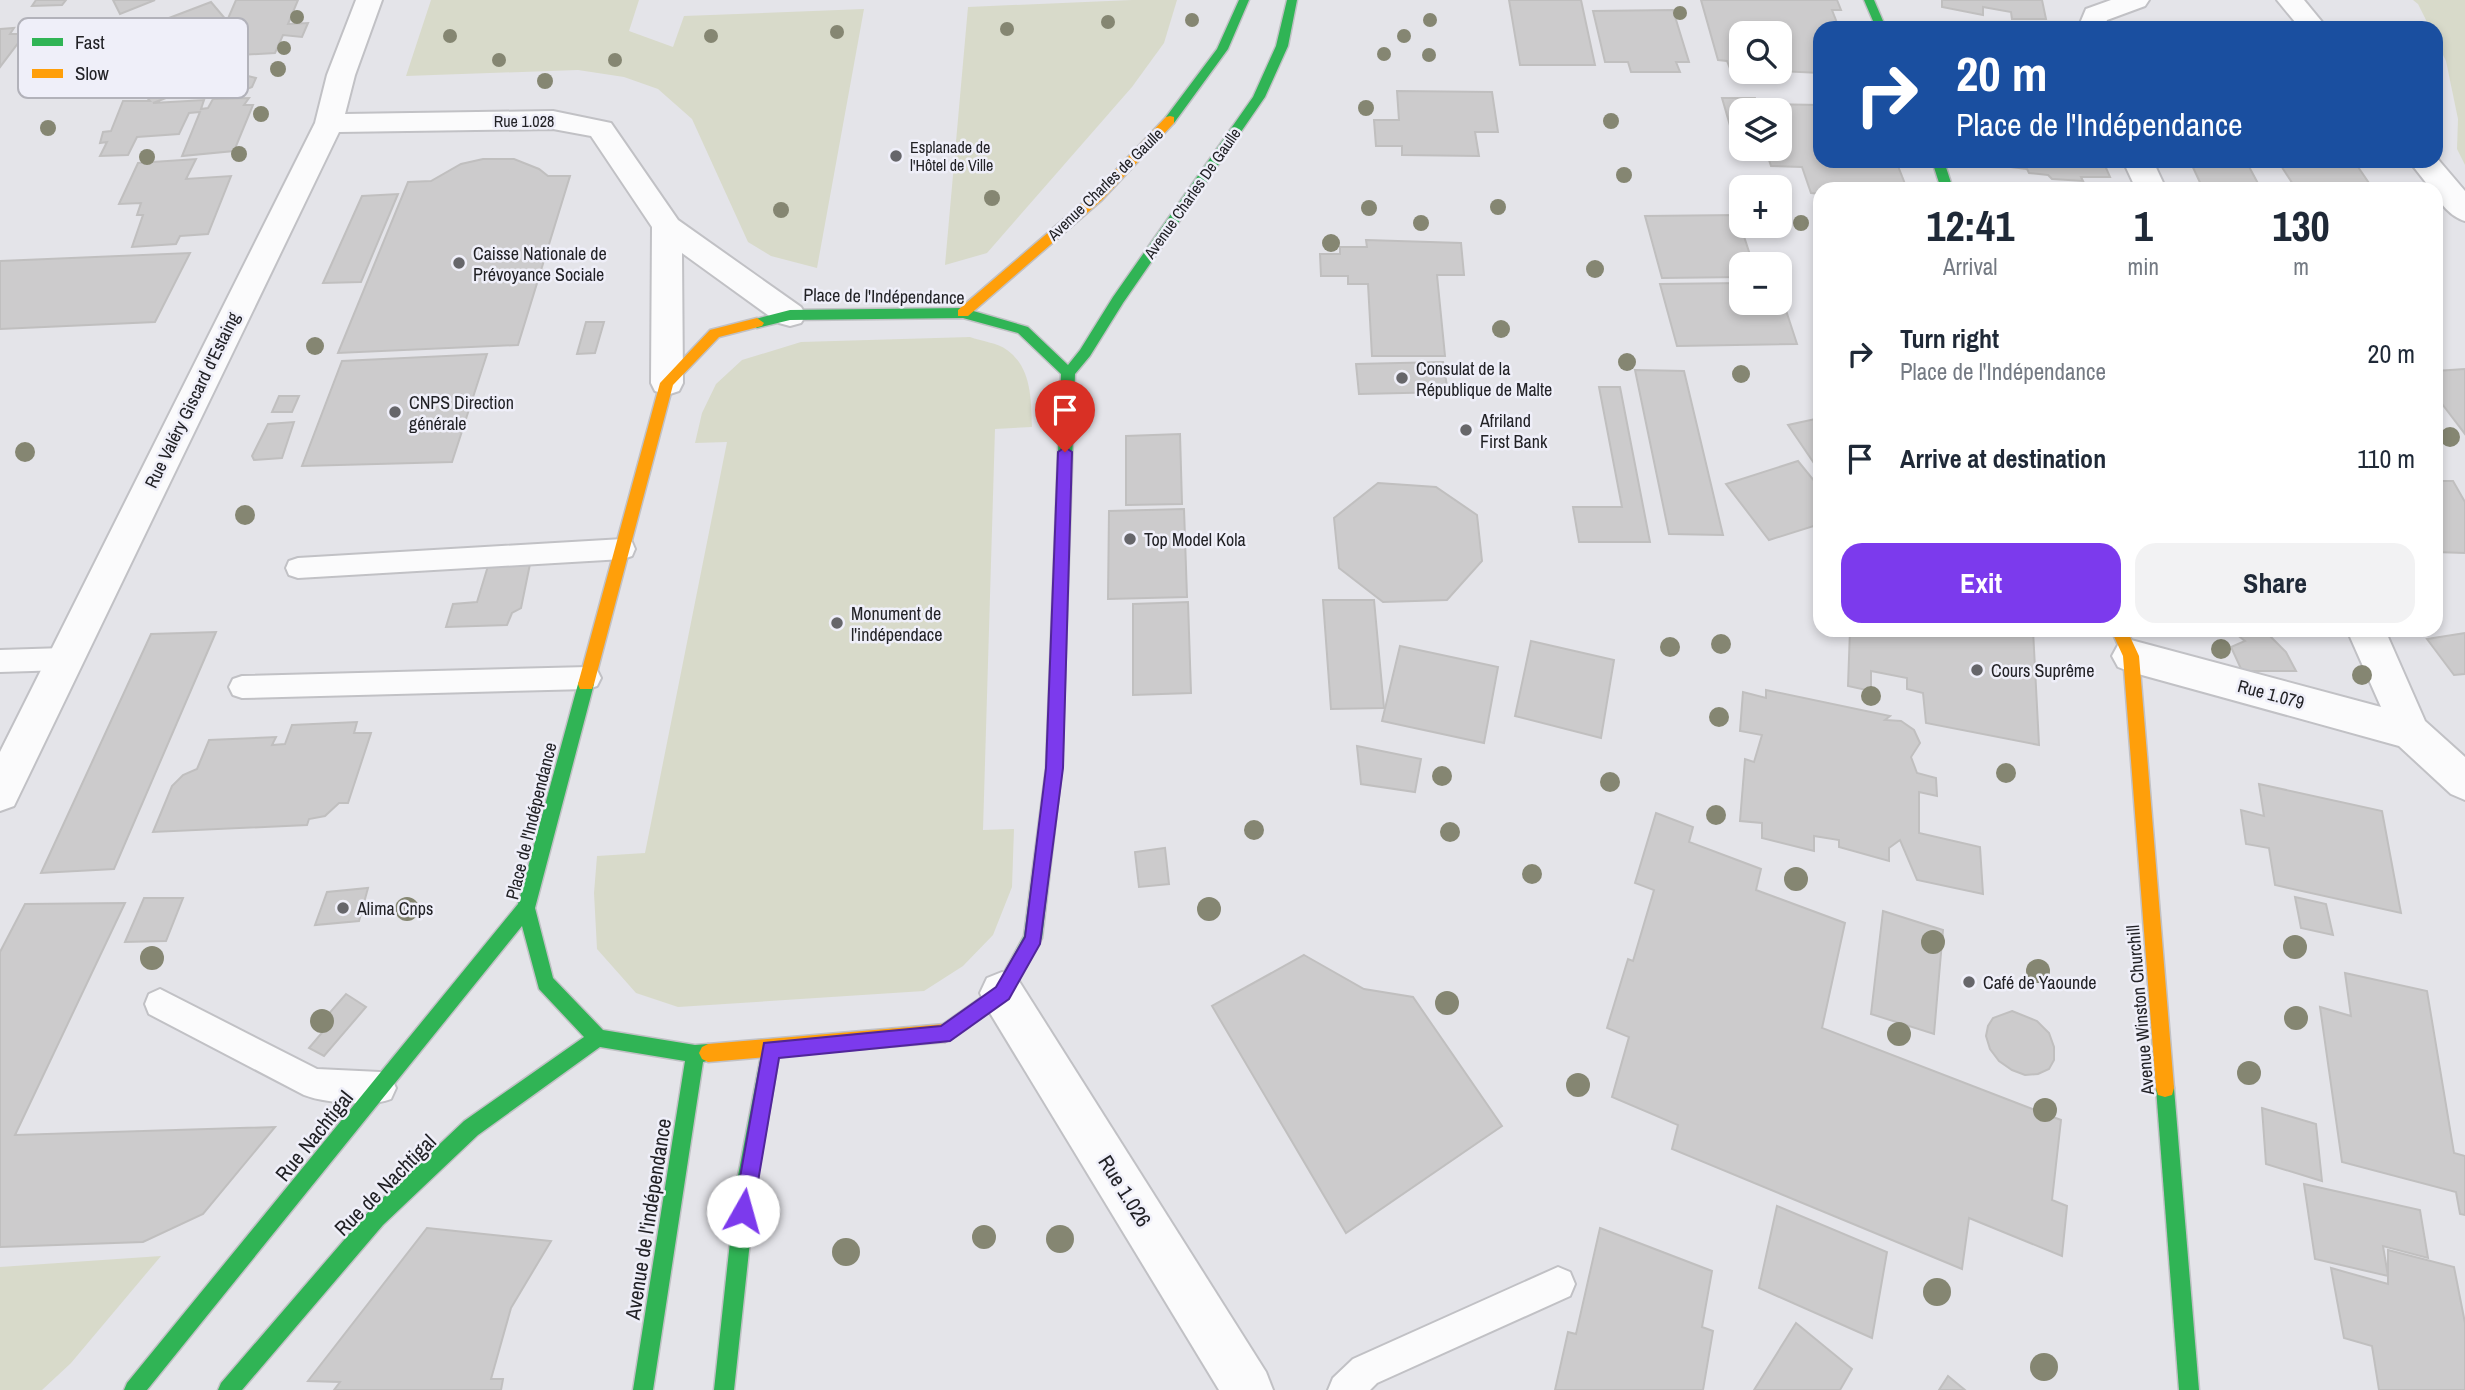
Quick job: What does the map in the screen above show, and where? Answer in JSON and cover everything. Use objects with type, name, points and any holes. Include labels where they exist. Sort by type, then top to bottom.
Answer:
[{"type":"main road","name":"Avenue Charles de Gaulle","points":[[963,313],[1065,226],[1150,145],[1210,71],[1235,30],[1244,0]]},
{"type":"main road","name":"Avenue Charles De Gaulle","points":[[1068,373],[1085,353],[1118,300],[1259,97],[1282,46],[1292,0]]},
{"type":"main road","points":[[1869,0],[1878,21]]},
{"type":"main road","name":"Place de l'Indépendance","points":[[598,1038],[545,983],[526,908],[667,383],[715,333],[790,315],[963,313],[1023,330],[1068,373]]},
{"type":"main road","points":[[598,1038],[695,1054],[944,1034],[1002,993],[1033,938],[1054,768],[1068,373]]},
{"type":"main road","name":"Avenue Winston Churchill","points":[[2125,643],[2189,1390]]},
{"type":"main road","name":"Rue Nachtigal","points":[[134,1390],[526,908]]},
{"type":"main road","name":"Rue de Nachtigal","points":[[228,1390],[376,1218],[471,1129],[598,1038]]},
{"type":"main road","points":[[724,1390],[746,1186],[771,1050]]},
{"type":"main road","name":"Avenue de l'indépendance","points":[[643,1390],[695,1054]]},
{"type":"street","name":"Rue Valéry Giscard d'Estaing","points":[[0,793],[329,123],[341,75],[369,0]]},
{"type":"street","points":[[2093,21],[2095,15],[2136,0]]},
{"type":"street","points":[[2290,0],[2308,21]]},
{"type":"street","name":"Rue 1.028","points":[[329,123],[553,120],[579,123],[600,130],[667,227],[790,315]]},
{"type":"street","points":[[2430,168],[2441,182]]},
{"type":"street","points":[[2443,184],[2465,211]]},
{"type":"street","points":[[667,227],[667,383]]},
{"type":"street","name":"Rue 1.079","points":[[2369,637],[2411,732],[2465,782]]},
{"type":"street","name":"Rue 1.079","points":[[2125,643],[2411,732]]},
{"type":"street","name":"Rue 1.026","points":[[1002,993],[1248,1390]]},
{"type":"lane","points":[[298,568],[622,548]]},
{"type":"lane","points":[[0,661],[64,659]]},
{"type":"lane","points":[[242,687],[588,678]]},
{"type":"lane","points":[[160,1004],[315,1084],[380,1088]]},
{"type":"lane","points":[[1345,1390],[1365,1371],[1558,1284]]},
{"type":"green space","points":[[431,0],[639,0],[629,31],[673,47],[684,16],[864,9],[817,268],[771,256],[748,242],[692,119],[658,89],[624,77],[578,70],[406,76]]},
{"type":"green space","points":[[1177,0],[1164,43],[1132,87],[987,253],[945,265],[968,7]]},
{"type":"green space","points":[[2413,0],[2465,0],[2465,165],[2457,149],[2458,119],[2443,55],[2443,21],[2426,21]]},
{"type":"green space","points":[[970,337],[999,346],[1015,357],[1026,375],[1032,417],[1032,427],[995,429],[983,830],[1014,829],[1012,887],[993,935],[963,966],[924,991],[678,1007],[636,993],[597,949],[594,893],[597,856],[645,853],[727,442],[695,443],[702,413],[716,384],[742,360],[801,342]]},
{"type":"green space","points":[[161,1256],[71,1363],[42,1390],[0,1390],[0,1267]]},
{"type":"building","points":[[36,0],[66,0],[62,5],[32,6]]},
{"type":"building","points":[[113,0],[155,0],[120,14]]},
{"type":"building","points":[[236,0],[298,0],[288,24],[308,23],[302,37],[283,35],[275,53],[248,55],[248,18],[228,18]]},
{"type":"building","points":[[1509,0],[1581,0],[1595,65],[1520,65]]},
{"type":"building","points":[[1701,0],[1837,0],[1841,10],[1832,10],[1836,21],[1813,21],[1813,73],[1792,72],[1792,21],[1729,21],[1729,66],[1727,61],[1718,60]]},
{"type":"building","points":[[1942,0],[2042,0],[2046,19],[2012,19],[2011,12],[1983,7],[1983,15],[1942,7]]},
{"type":"building","points":[[211,2],[224,18],[169,18]]},
{"type":"building","points":[[1673,10],[1689,62],[1676,62],[1680,72],[1631,72],[1628,62],[1605,62],[1593,11]]},
{"type":"building","points":[[14,28],[10,34],[18,34],[18,43],[0,67],[0,29]]},
{"type":"building","points":[[248,76],[256,78],[252,87],[248,89]]},
{"type":"building","points":[[1397,91],[1492,92],[1498,132],[1475,132],[1479,156],[1402,155],[1402,146],[1376,146],[1374,120],[1399,120]]},
{"type":"building","points":[[147,98],[166,98],[153,103],[204,100],[201,109],[208,108],[213,99],[249,98],[244,105],[253,105],[234,151],[182,156],[200,112],[189,113],[179,134],[137,137],[128,155],[100,156],[107,142],[100,143],[103,132],[111,131],[123,101],[150,101]]},
{"type":"building","points":[[1722,98],[1729,98],[1729,122]]},
{"type":"building","points":[[1792,105],[1813,105],[1813,168],[1899,168],[1904,182],[1813,182],[1811,193],[1802,167],[1771,166],[1769,161],[1792,161]]},
{"type":"building","points":[[196,159],[186,179],[231,176],[208,234],[180,236],[176,244],[132,247],[143,215],[137,215],[141,203],[119,204],[138,163]]},
{"type":"building","name":"Caisse Nationale de Prévoyance Sociale","points":[[483,159],[514,159],[539,169],[548,176],[570,176],[518,345],[338,353],[408,182],[431,181],[461,164]]},
{"type":"building","points":[[2019,168],[2106,168],[2110,177],[2081,177],[2083,181],[2052,179],[2048,175],[2029,173],[2027,169]]},
{"type":"building","points":[[2193,168],[2250,168],[2257,182],[2200,182]]},
{"type":"building","points":[[2282,168],[2359,168],[2368,182],[2292,182]]},
{"type":"building","points":[[398,194],[361,282],[323,283],[362,196]]},
{"type":"building","points":[[1729,215],[1729,238],[1745,238],[1749,252],[1729,252],[1729,277],[1662,278],[1645,216]]},
{"type":"building","points":[[1366,240],[1461,243],[1464,275],[1437,275],[1445,356],[1372,356],[1368,284],[1348,284],[1348,276],[1321,276],[1320,254],[1340,254],[1340,247],[1367,247]]},
{"type":"building","points":[[190,253],[155,322],[0,329],[0,261]]},
{"type":"building","points":[[1729,283],[1729,315],[1788,315],[1797,344],[1677,346],[1660,284]]},
{"type":"building","points":[[586,322],[604,322],[595,353],[577,354]]},
{"type":"building","name":"CNPS Direction générale","points":[[487,354],[452,462],[302,466],[342,361]]},
{"type":"building","name":"Consulat de la République de Malte","points":[[1443,362],[1448,392],[1359,394],[1356,364]]},
{"type":"building","points":[[2465,369],[2465,434],[2443,405],[2443,371]]},
{"type":"building","points":[[1635,370],[1684,371],[1723,535],[1669,534]]},
{"type":"building","points":[[1599,387],[1620,387],[1650,542],[1579,542],[1573,507],[1622,507]]},
{"type":"building","points":[[279,396],[299,396],[292,412],[272,412]]},
{"type":"building","points":[[1813,420],[1813,462],[1788,425]]},
{"type":"building","points":[[294,422],[282,458],[254,460],[252,456],[268,424]]},
{"type":"building","points":[[1180,434],[1182,504],[1126,505],[1126,436]]},
{"type":"building","points":[[1798,461],[1813,479],[1813,526],[1769,540],[1726,484]]},
{"type":"building","points":[[2443,481],[2453,481],[2465,502],[2465,553],[2443,552]]},
{"type":"building","points":[[1378,483],[1436,487],[1477,515],[1482,561],[1447,600],[1383,602],[1339,568],[1334,518]]},
{"type":"building","points":[[1184,509],[1187,597],[1108,599],[1109,511]]},
{"type":"building","points":[[530,564],[521,608],[512,613],[507,625],[446,627],[453,604],[477,602],[488,566]]},
{"type":"building","points":[[1323,600],[1374,600],[1384,708],[1331,709]]},
{"type":"building","points":[[1188,602],[1191,693],[1133,695],[1133,604]]},
{"type":"building","points":[[216,632],[114,869],[41,873],[151,634]]},
{"type":"building","points":[[2465,633],[2465,674],[2454,675],[2427,639]]},
{"type":"building","points":[[1850,637],[2033,637],[2039,745],[1926,723],[1923,693],[1907,689],[1907,678],[1871,671],[1871,691],[1848,686]]},
{"type":"building","points":[[2240,637],[2271,637],[2286,652],[2296,671],[2242,671],[2231,647],[2245,641]]},
{"type":"building","points":[[1531,641],[1614,660],[1601,738],[1515,716]]},
{"type":"building","points":[[1400,646],[1498,667],[1484,743],[1382,721]]},
{"type":"building","points":[[1766,690],[1890,716],[1885,720],[1901,721],[1914,730],[1920,743],[1911,757],[1917,773],[1936,778],[1937,796],[1919,792],[1919,833],[1980,847],[1983,894],[1917,880],[1900,840],[1889,848],[1889,861],[1839,847],[1839,840],[1814,836],[1814,851],[1762,838],[1762,823],[1740,821],[1745,759],[1754,762],[1762,735],[1740,731],[1743,692],[1766,698]]},
{"type":"building","points":[[357,722],[354,733],[371,733],[348,803],[339,803],[325,816],[309,819],[307,825],[153,832],[172,786],[183,775],[197,769],[209,740],[276,737],[272,745],[285,744],[292,725]]},
{"type":"building","points":[[1357,746],[1421,759],[1415,792],[1361,784]]},
{"type":"building","points":[[2259,784],[2382,811],[2401,913],[2275,885],[2269,848],[2246,844],[2241,810],[2264,816]]},
{"type":"building","points":[[1656,813],[1693,827],[1689,842],[1761,869],[1756,890],[1845,923],[1822,1028],[2061,1120],[2052,1200],[2067,1206],[2062,1256],[1969,1218],[1962,1269],[1672,1149],[1678,1125],[1612,1097],[1629,1037],[1607,1028],[1628,959],[1633,961],[1654,890],[1635,883]]},
{"type":"building","points":[[1165,848],[1169,884],[1139,887],[1135,852]]},
{"type":"building","points":[[368,888],[359,921],[315,925],[327,892]]},
{"type":"building","points":[[2295,897],[2326,904],[2333,935],[2301,928]]},
{"type":"building","points":[[144,898],[183,898],[166,941],[125,942]]},
{"type":"building","points":[[125,903],[15,1135],[275,1127],[203,1214],[143,1242],[0,1247],[0,952],[25,904]]},
{"type":"building","points":[[1883,911],[1943,930],[1934,1034],[1871,1014]]},
{"type":"building","points":[[1304,955],[1364,989],[1413,997],[1502,1126],[1346,1233],[1212,1006]]},
{"type":"building","points":[[2345,973],[2427,991],[2454,1153],[2465,1156],[2465,1215],[2460,1214],[2456,1192],[2342,1162],[2320,1007],[2351,1016]]},
{"type":"building","points":[[346,994],[366,1007],[324,1056],[309,1048],[326,1028],[319,1025]]},
{"type":"building","points":[[2012,1011],[2037,1021],[2049,1033],[2054,1047],[2054,1060],[2049,1069],[2038,1074],[2025,1075],[1999,1061],[1990,1049],[1986,1036],[1988,1026],[1993,1018]]},
{"type":"building","points":[[2262,1108],[2316,1124],[2322,1181],[2266,1164]]},
{"type":"building","points":[[2304,1184],[2420,1210],[2428,1258],[2383,1246],[2388,1276],[2315,1259]]},
{"type":"building","points":[[1777,1206],[1887,1252],[1872,1338],[1759,1288]]},
{"type":"building","points":[[427,1228],[551,1241],[511,1308],[491,1379],[503,1379],[501,1390],[334,1390],[340,1382],[308,1381]]},
{"type":"building","points":[[1600,1228],[1712,1271],[1702,1327],[1713,1331],[1703,1390],[1555,1390],[1568,1332],[1576,1334]]},
{"type":"building","points":[[2388,1250],[2454,1267],[2465,1323],[2465,1390],[2379,1390],[2372,1346],[2344,1338],[2331,1268],[2388,1284]]},
{"type":"building","points":[[1796,1323],[1852,1369],[1840,1390],[1754,1390]]},
{"type":"building","points":[[1948,1376],[1965,1390],[1939,1390]]},
{"type":"traffic: fast","points":[[1170,120],[1204,78],[1222,49],[1244,0]]},
{"type":"traffic: fast","points":[[1068,373],[1085,353],[1118,300],[1259,97],[1282,46],[1292,0]]},
{"type":"traffic: fast","points":[[1869,0],[1878,21]]},
{"type":"traffic: fast","points":[[1940,168],[1945,182]]},
{"type":"traffic: fast","points":[[846,313],[963,313],[1023,330],[1068,373],[1054,768],[1033,938],[1002,993],[945,1033]]},
{"type":"traffic: fast","points":[[757,323],[790,315],[846,313]]},
{"type":"traffic: fast","points":[[586,684],[526,908],[545,983],[598,1038],[695,1054],[708,1053]]},
{"type":"traffic: fast","points":[[134,1390],[526,908]]},
{"type":"traffic: fast","points":[[228,1390],[376,1218],[471,1128],[598,1038]]},
{"type":"traffic: fast","points":[[724,1390],[746,1186],[771,1050]]},
{"type":"traffic: fast","points":[[643,1390],[695,1054]]},
{"type":"traffic: fast","points":[[2165,1088],[2189,1390]]},
{"type":"traffic: slow","points":[[963,313],[1097,197],[1170,120]]},
{"type":"traffic: slow","points":[[586,684],[667,383],[715,333],[757,323]]},
{"type":"traffic: slow","points":[[2122,637],[2131,656],[2165,1088]]},
{"type":"traffic: slow","points":[[708,1053],[945,1033]]},
{"type":"place","name":"Esplanade de l'Hôtel de Ville","points":[[896,156]]},
{"type":"place","name":"Caisse Nationale de Prévoyance Sociale","points":[[459,263]]},
{"type":"place","name":"Consulat de la République de Malte","points":[[1402,378]]},
{"type":"place","name":"CNPS Direction générale","points":[[395,412]]},
{"type":"place","name":"Afriland First Bank","points":[[1466,430]]},
{"type":"place","name":"Top Model Kola","points":[[1130,539]]},
{"type":"place","name":"Monument de l'indépendace","points":[[837,623]]},
{"type":"place","name":"Cours Suprême","points":[[1977,670]]},
{"type":"place","name":"Alima Cnps","points":[[343,908]]},
{"type":"place","name":"Café de Yaounde","points":[[1969,982]]},
{"type":"route","points":[[743,1211],[771,1050],[944,1034],[1002,993],[1033,938],[1054,768],[1065,452]]}]
